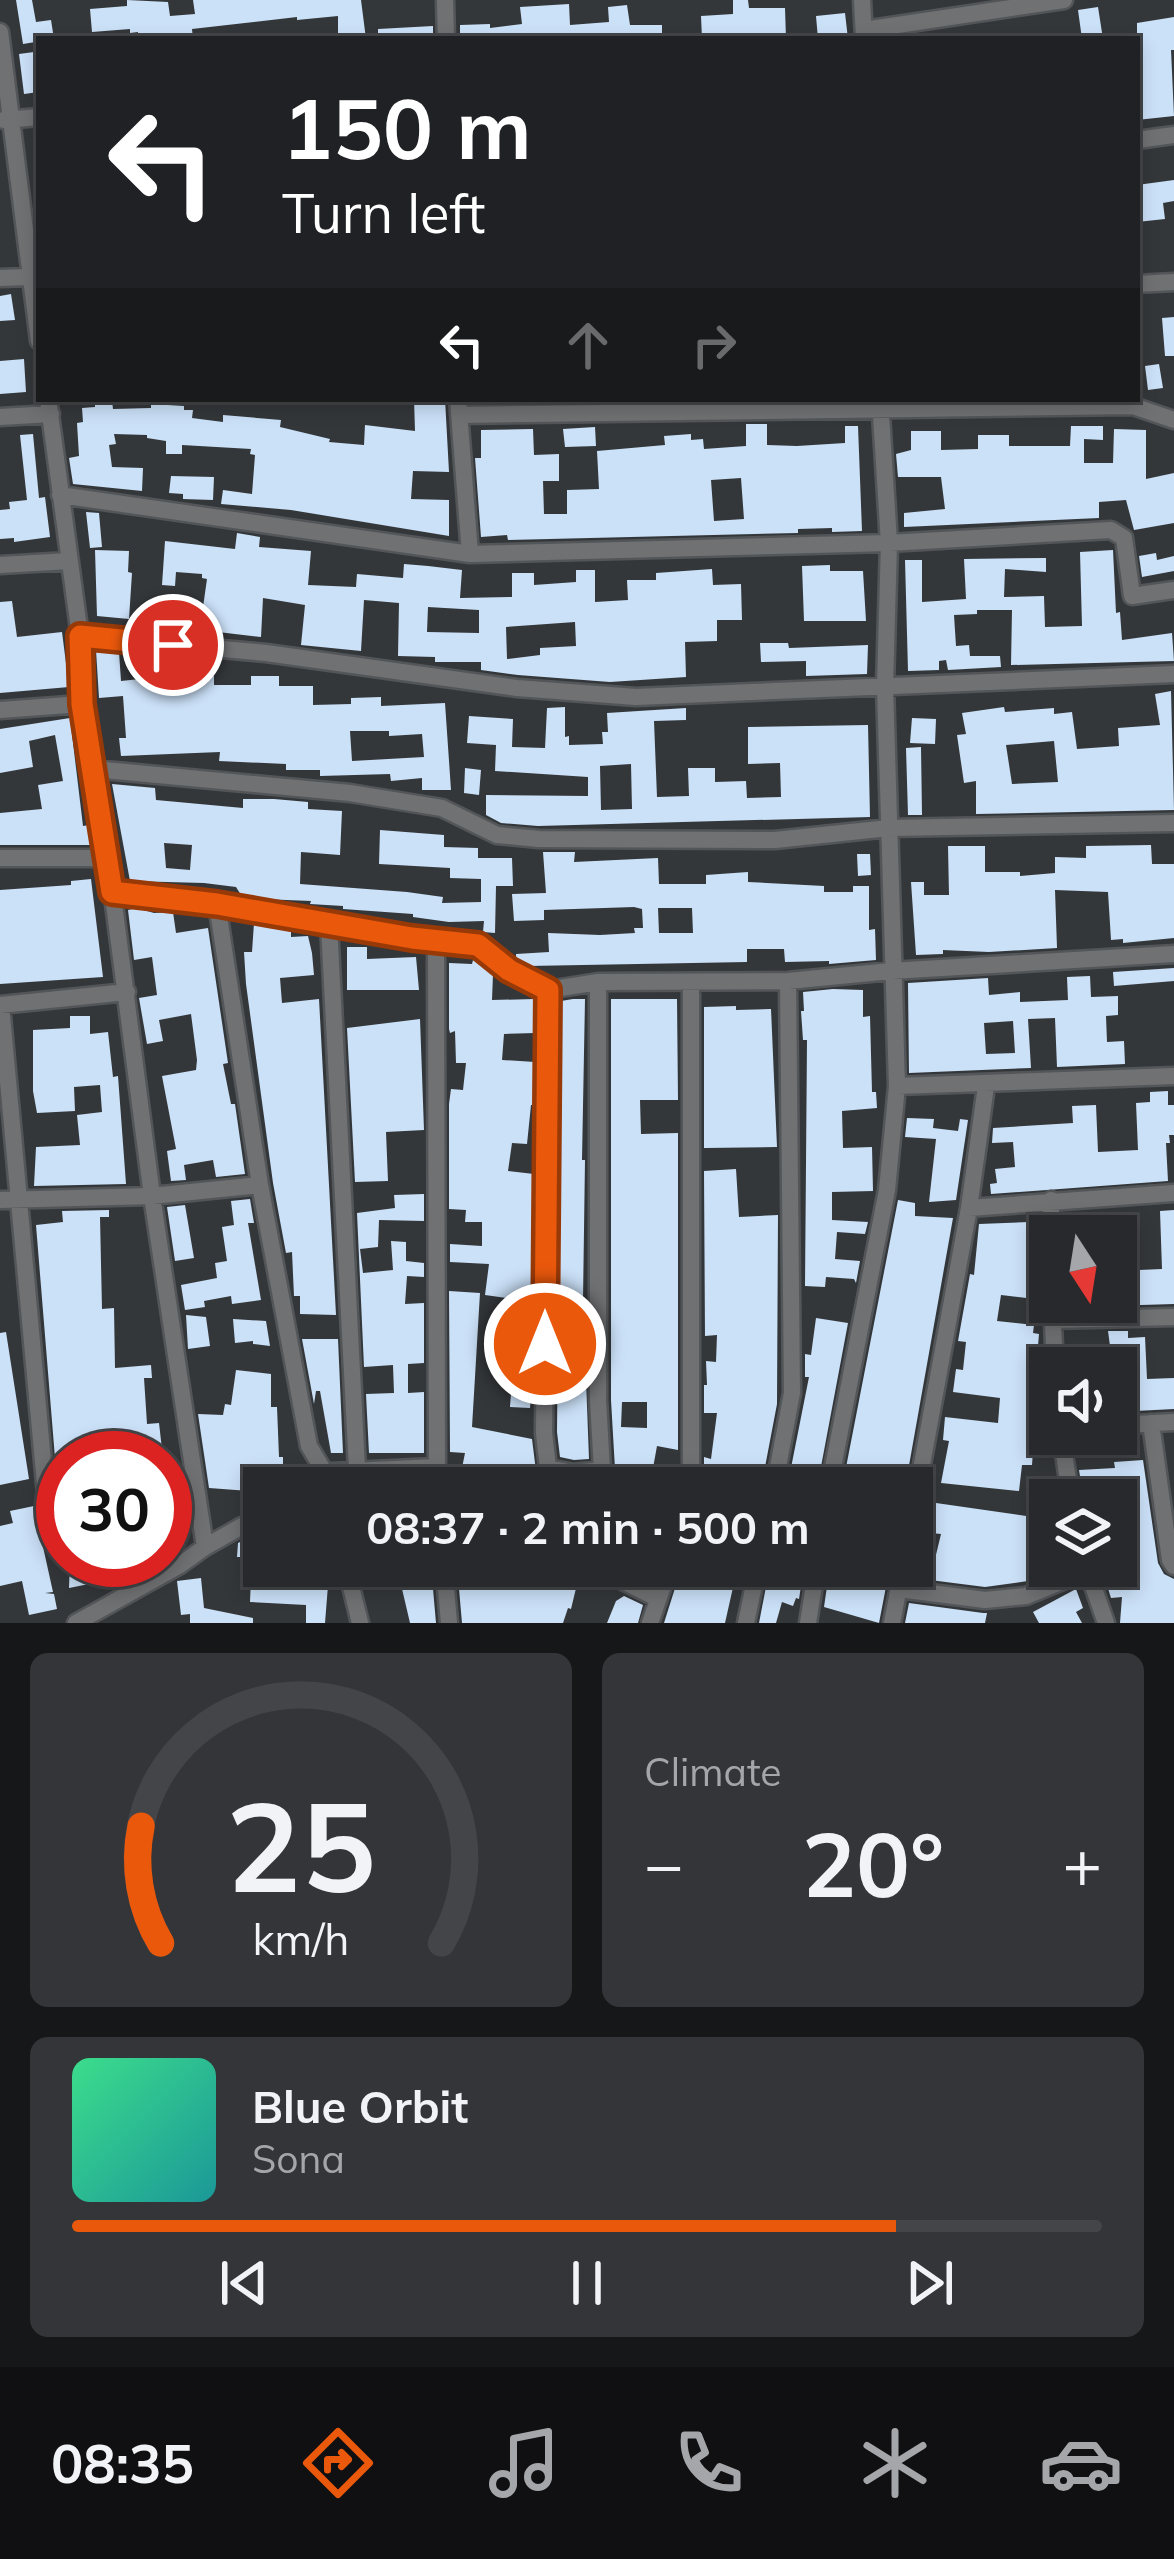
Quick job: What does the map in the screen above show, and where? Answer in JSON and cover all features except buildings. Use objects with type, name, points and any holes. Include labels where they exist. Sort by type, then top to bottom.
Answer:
[{"type":"street","points":[[445,0],[446,36]]},
{"type":"street","points":[[862,0],[864,35],[1064,0]]},
{"type":"street","points":[[0,32],[5,120],[33,247],[29,277],[36,322]]},
{"type":"street","points":[[5,120],[36,117]]},
{"type":"street","points":[[1140,140],[1174,135]]},
{"type":"street","points":[[0,278],[29,277]]},
{"type":"street","points":[[1140,284],[1174,282]]},
{"type":"street","points":[[833,1467],[886,1190],[897,1086],[885,686],[889,543],[880,405]]},
{"type":"street","points":[[0,417],[50,406],[80,636],[82,704],[205,1547]]},
{"type":"street","points":[[470,554],[459,407],[1133,406],[1174,421]]},
{"type":"street","points":[[60,495],[470,554],[889,543],[1111,530],[1124,538],[1132,596],[1174,590]]},
{"type":"street","points":[[0,565],[69,561]]},
{"type":"street","points":[[80,636],[266,653],[517,688],[636,697],[1174,674]]},
{"type":"street","points":[[0,710],[82,704]]},
{"type":"street","points":[[94,769],[373,797],[442,808],[496,836],[538,839],[775,840],[889,828],[1174,823]]},
{"type":"street","points":[[0,858],[108,858]]},
{"type":"street","points":[[112,892],[478,945],[509,970],[548,990],[598,982],[788,981],[1174,954]]},
{"type":"street","points":[[217,904],[260,1185],[309,1446],[320,1467]]},
{"type":"street","points":[[329,925],[357,1467]]},
{"type":"street","points":[[435,1467],[436,940]]},
{"type":"street","points":[[778,1467],[792,1393],[788,981]]},
{"type":"street","points":[[548,990],[544,1433],[548,1468],[602,1470],[598,982]]},
{"type":"street","points":[[691,982],[691,1467]]},
{"type":"street","points":[[38,1431],[9,1200],[1,1005],[127,992]]},
{"type":"street","points":[[897,1086],[1174,1076]]},
{"type":"street","points":[[922,1467],[986,1086]]},
{"type":"street","points":[[9,1200],[152,1196],[260,1185]]},
{"type":"street","points":[[969,1208],[1174,1193]]},
{"type":"street","points":[[1051,1200],[1051,1215]]},
{"type":"street","points":[[1137,1315],[1174,1317]]},
{"type":"street","points":[[1137,1425],[1174,1421]]},
{"type":"street","points":[[1151,1424],[1174,1566]]},
{"type":"street","points":[[76,1623],[243,1526]]},
{"type":"street","points":[[351,1587],[360,1623]]},
{"type":"street","points":[[446,1587],[449,1623]]},
{"type":"street","points":[[636,1587],[658,1598]]},
{"type":"street","points":[[650,1623],[662,1587]]},
{"type":"street","points":[[746,1623],[754,1587]]},
{"type":"street","points":[[808,1623],[814,1587]]},
{"type":"street","points":[[892,1623],[899,1589],[985,1600],[1026,1596],[1046,1587]]},
{"type":"street","points":[[1094,1587],[1106,1623]]},
{"type":"route","points":[[173,645],[80,636],[82,704],[112,892],[478,945],[509,970],[548,990],[545,1344]]}]
